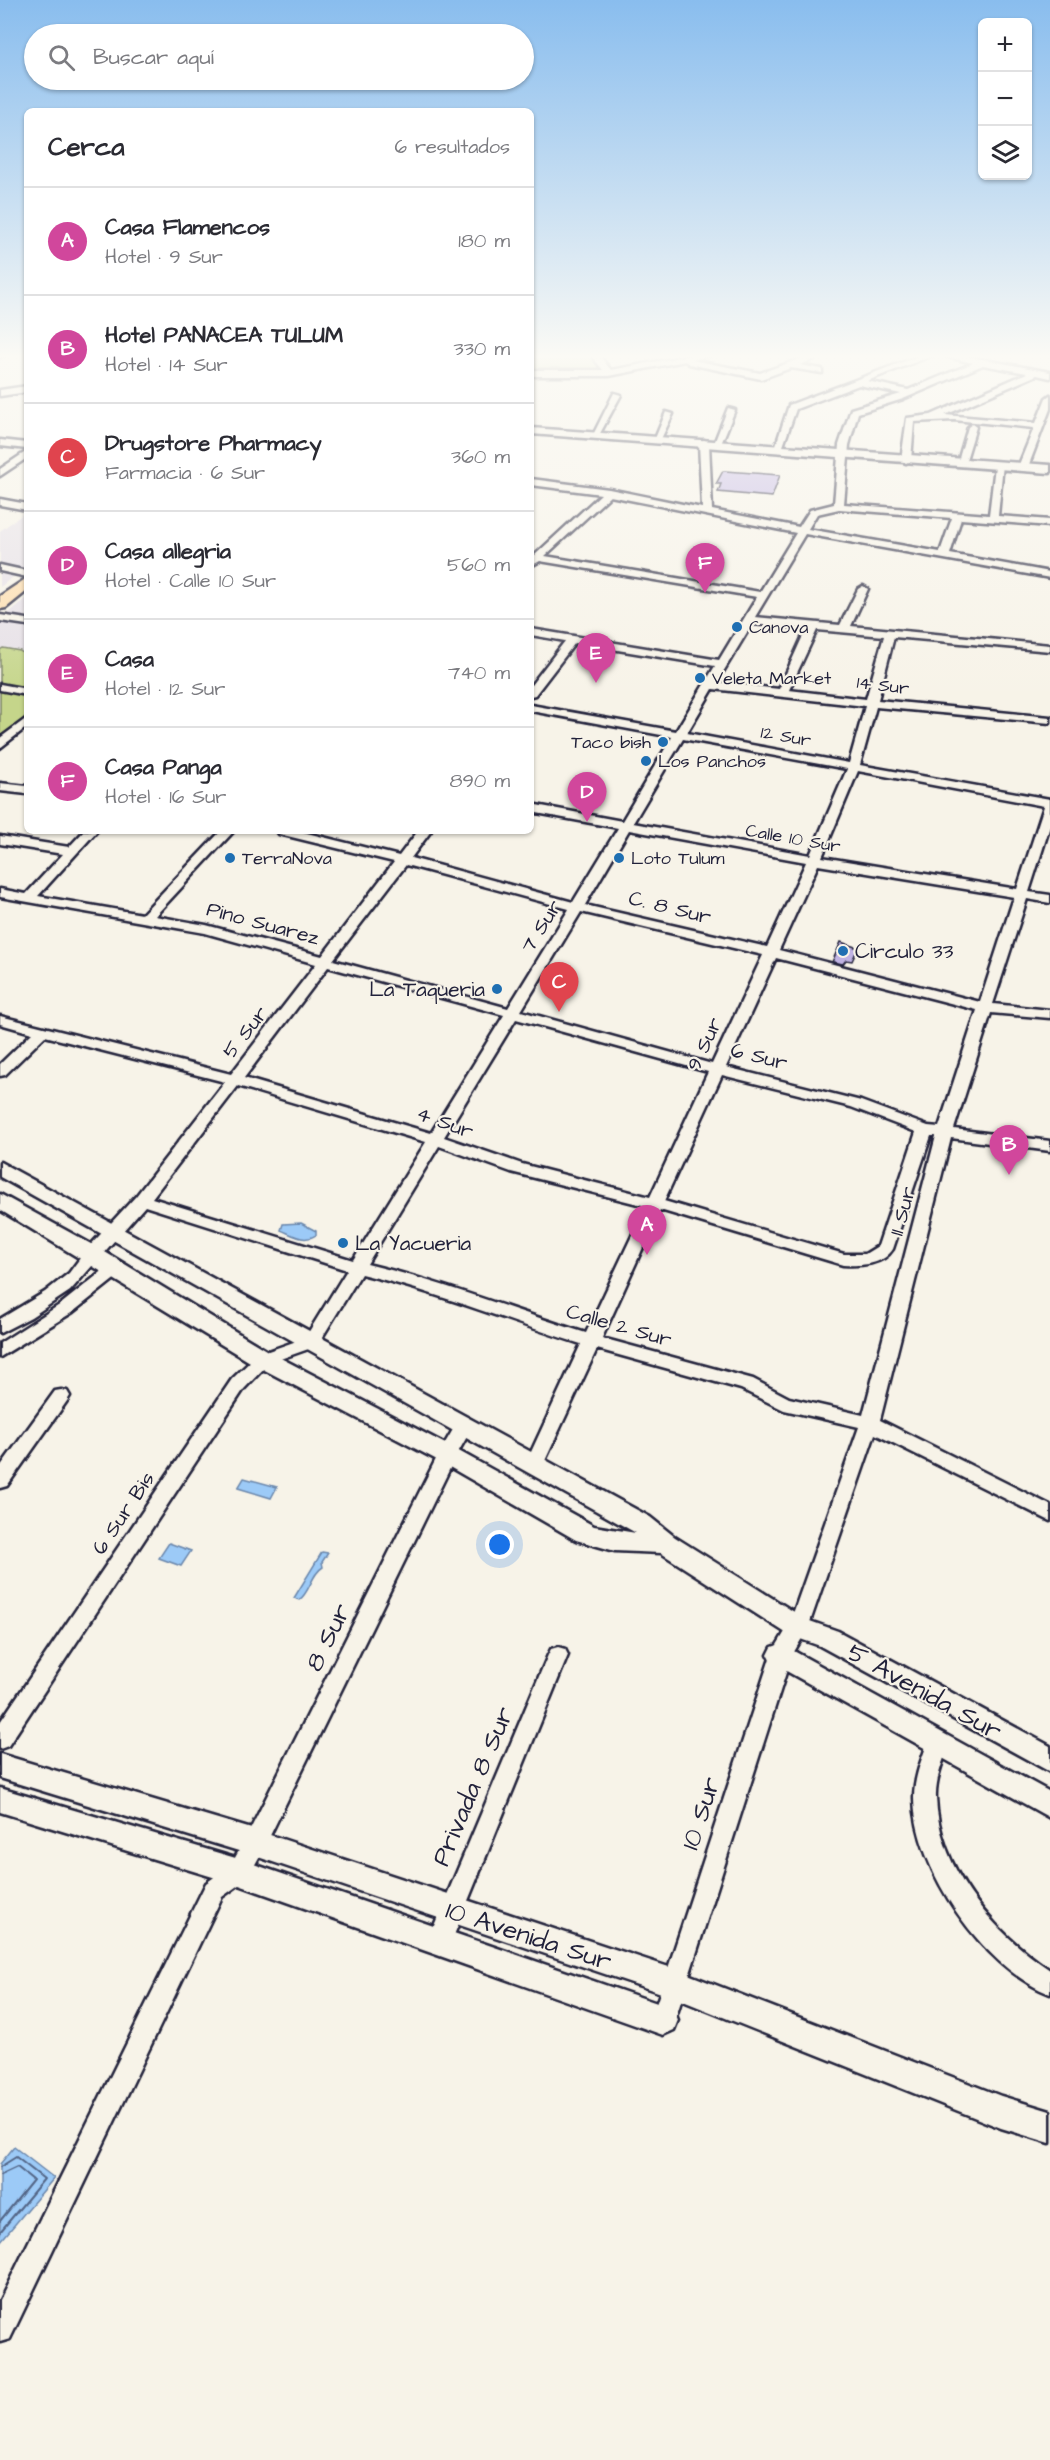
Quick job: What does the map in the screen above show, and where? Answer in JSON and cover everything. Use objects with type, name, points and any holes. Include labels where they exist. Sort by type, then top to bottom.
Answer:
[{"type":"highway","points":[[0,604],[24,585]]},
{"type":"street","points":[[707,512],[709,469]]},
{"type":"street","points":[[843,469],[839,506],[1050,523]]},
{"type":"street","points":[[993,519],[1000,469]]},
{"type":"street","points":[[534,482],[609,492],[803,531],[1050,575]]},
{"type":"street","points":[[534,558],[609,492]]},
{"type":"street","points":[[0,502],[24,506]]},
{"type":"street","name":"7 Sur","points":[[311,1342],[437,1140],[511,1012],[627,826],[813,512],[821,508],[839,506]]},
{"type":"street","points":[[944,556],[957,517]]},
{"type":"street","points":[[534,559],[762,595]]},
{"type":"street","points":[[0,568],[24,573]]},
{"type":"street","points":[[844,629],[863,589]]},
{"type":"street","points":[[0,618],[24,622]]},
{"type":"street","points":[[748,620],[1050,648]]},
{"type":"street","points":[[783,692],[813,626]]},
{"type":"street","points":[[534,633],[723,664]]},
{"type":"street","name":"9 Sur","points":[[534,1465],[769,952],[814,860],[854,766],[890,633]]},
{"type":"street","points":[[534,689],[572,639]]},
{"type":"street","name":"14 Sur","points":[[711,686],[1050,720]]},
{"type":"street","points":[[0,687],[24,691]]},
{"type":"street","name":"12 Sur","points":[[534,709],[854,766],[1047,805]]},
{"type":"street","points":[[0,744],[24,724]]},
{"type":"street","points":[[0,787],[24,790]]},
{"type":"street","name":"11 Sur","points":[[798,1628],[870,1423],[945,1132],[1022,896],[1047,805]]},
{"type":"street","name":"Calle 10 Sur","points":[[534,809],[814,860],[1050,899]]},
{"type":"street","points":[[30,897],[88,834]]},
{"type":"street","points":[[146,917],[225,834]]},
{"type":"street","name":"C. 8 Sur","points":[[295,834],[577,907],[769,952],[987,1008],[1050,1014]]},
{"type":"street","name":"5 Sur","points":[[0,1327],[29,1311],[69,1281],[87,1264],[92,1254],[142,1200],[422,834]]},
{"type":"street","points":[[0,840],[72,851]]},
{"type":"street","name":"Pino Suarez","points":[[0,893],[206,929],[511,1012]]},
{"type":"street","name":"6 Sur","points":[[511,1012],[715,1069],[856,1104],[925,1130]]},
{"type":"street","name":"4 Sur","points":[[0,1020],[234,1080],[437,1140],[475,1155],[653,1205],[715,1219],[843,1259],[860,1261],[875,1258],[885,1249],[925,1130]]},
{"type":"street","points":[[0,1072],[42,1031]]},
{"type":"street","points":[[925,1130],[1050,1146]]},
{"type":"street","name":"5 Avenida Sur","points":[[0,1168],[641,1524],[666,1544],[798,1628],[829,1638],[1050,1760]]},
{"type":"street","name":"Calle 2 Sur","points":[[142,1200],[356,1267],[423,1283],[509,1316],[591,1341],[747,1384],[784,1403],[870,1423],[1050,1514]]},
{"type":"street","points":[[0,1201],[92,1254],[263,1359],[447,1455],[604,1541],[666,1544]]},
{"type":"street","points":[[0,1350],[67,1308],[116,1269]]},
{"type":"street","name":"6 Sur Bis","points":[[0,1740],[238,1384],[263,1359],[311,1342]]},
{"type":"street","points":[[0,1481],[61,1396]]},
{"type":"street","name":"8 Sur","points":[[239,1872],[447,1455],[464,1426]]},
{"type":"street","name":"10 Sur","points":[[663,2020],[781,1655],[798,1628]]},
{"type":"street","name":"Privada 8 Sur","points":[[440,1940],[558,1655]]},
{"type":"street","points":[[781,1655],[1050,1806]]},
{"type":"street","points":[[938,1744],[925,1797],[929,1826],[939,1857],[969,1909],[993,1937],[1032,1972],[1050,1983]]},
{"type":"street","name":"10 Avenida Sur","points":[[0,1766],[255,1843],[675,1983],[1001,2112],[1050,2127]]},
{"type":"street","points":[[0,1800],[239,1872],[440,1940],[663,2020]]},
{"type":"street","points":[[0,2329],[214,1890],[239,1872]]},
{"type":"shaded area","points":[[24,513],[24,568],[0,587],[0,531]]},
{"type":"shaded area","points":[[24,600],[24,653],[0,673],[0,620]]},
{"type":"green space","points":[[3,648],[20,651],[24,654],[24,721],[0,740],[0,650]]},
{"type":"water","points":[[301,1223],[316,1231],[316,1235],[303,1238],[281,1230],[283,1224]]},
{"type":"water","points":[[244,1478],[277,1487],[271,1498],[238,1488]]},
{"type":"water","points":[[169,1543],[191,1551],[181,1566],[159,1558]]},
{"type":"water","points":[[322,1552],[328,1553],[322,1562],[323,1567],[316,1574],[303,1597],[299,1600],[294,1598]]},
{"type":"water","points":[[14,2147],[54,2178],[0,2242],[0,2164]]},
{"type":"building","points":[[723,471],[780,475],[772,497],[718,492],[721,484],[716,484]]},
{"type":"building","name":"Circulo 33","points":[[841,942],[858,948],[852,961],[846,960],[843,964],[832,962]]},
{"type":"place","name":"Casa Panga","points":[[705,593]]},
{"type":"place","name":"Canova","points":[[737,627]]},
{"type":"place","name":"Veleta Market","points":[[700,678]]},
{"type":"place","name":"Casa","points":[[596,683]]},
{"type":"place","name":"Taco bish","points":[[663,742]]},
{"type":"place","name":"Los Panchos","points":[[646,761]]},
{"type":"place","name":"Casa allegria","points":[[587,822]]},
{"type":"place","name":"TerraNova","points":[[230,858]]},
{"type":"place","name":"Loto Tulum","points":[[619,858]]},
{"type":"place","name":"Circulo 33","points":[[843,951]]},
{"type":"place","name":"La Taqueria","points":[[497,989]]},
{"type":"place","name":"Drugstore Pharmacy","points":[[559,1012]]},
{"type":"place","name":"Hotel PANACEA TULUM","points":[[1009,1175]]},
{"type":"place","name":"La Yacueria","points":[[343,1243]]},
{"type":"place","name":"Casa Flamencos","points":[[647,1255]]}]
